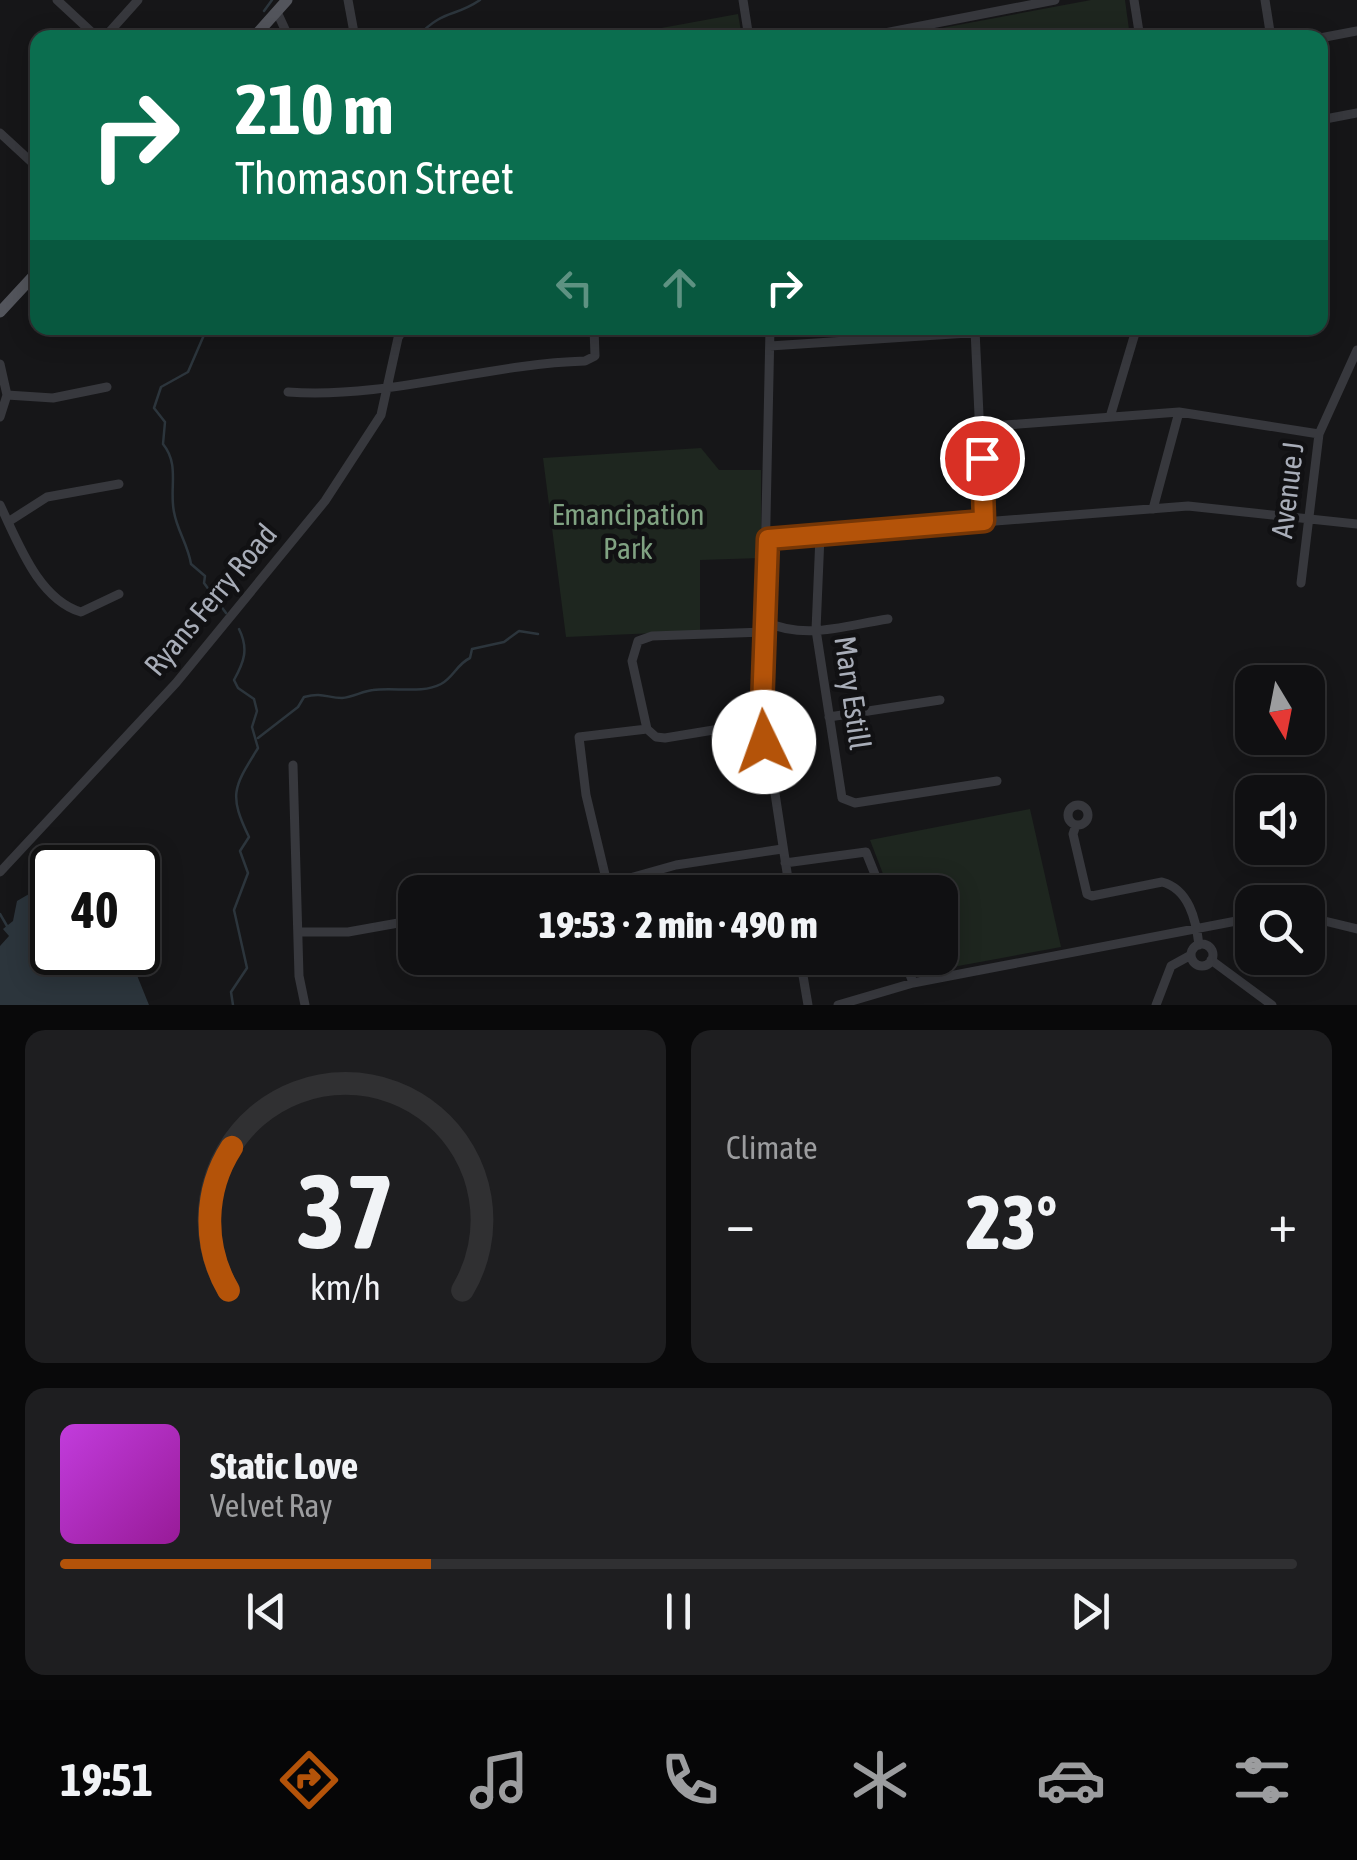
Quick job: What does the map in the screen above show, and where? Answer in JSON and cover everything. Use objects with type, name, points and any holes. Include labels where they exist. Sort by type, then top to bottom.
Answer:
[{"type":"main road","points":[[260,30],[287,0]]},
{"type":"main road","points":[[0,312],[30,280]]},
{"type":"street","points":[[57,0],[92,30]]},
{"type":"street","points":[[109,30],[138,0]]},
{"type":"street","points":[[348,0],[354,30]]},
{"type":"street","points":[[742,0],[748,30]]},
{"type":"street","points":[[976,0],[978,16]]},
{"type":"street","points":[[902,30],[1055,0]]},
{"type":"street","points":[[1134,0],[1139,30]]},
{"type":"street","points":[[1264,0],[1270,30]]},
{"type":"street","points":[[277,12],[285,30]]},
{"type":"street","points":[[1328,36],[1357,30]]},
{"type":"street","points":[[1328,118],[1357,113]]},
{"type":"street","points":[[0,132],[30,160]]},
{"type":"street","name":"Ryans Ferry Road","points":[[0,872],[176,683],[326,502],[382,415],[400,335]]},
{"type":"street","points":[[288,392],[389,390],[585,361],[594,356],[594,335]]},
{"type":"street","points":[[770,335],[762,722],[787,875]]},
{"type":"street","points":[[770,346],[875,335]]},
{"type":"street","points":[[975,335],[984,521]]},
{"type":"street","points":[[1110,417],[1135,335]]},
{"type":"street","name":"Avenue J","points":[[1301,583],[1319,434],[1357,350]]},
{"type":"street","points":[[0,364],[6,395],[0,417]]},
{"type":"street","points":[[6,395],[53,398],[108,387]]},
{"type":"street","points":[[980,426],[1179,412],[1319,434]]},
{"type":"street","points":[[1153,509],[1179,412]]},
{"type":"street","points":[[8,522],[47,497],[119,484]]},
{"type":"street","points":[[0,505],[39,578],[70,608],[81,612],[118,594]]},
{"type":"street","points":[[768,539],[1219,507],[1357,524]]},
{"type":"street","name":"Mary Estill","points":[[820,536],[816,630],[842,798],[856,803],[997,780]]},
{"type":"street","points":[[762,722],[656,737],[647,729],[632,661],[633,648],[638,641],[652,636],[765,627],[789,632],[888,619]]},
{"type":"street","points":[[829,717],[940,700]]},
{"type":"street","points":[[605,875],[586,795],[579,737],[647,729]]},
{"type":"street","points":[[293,766],[298,932],[305,1005]]},
{"type":"street","points":[[1076,826],[1073,834],[1087,894],[1167,883],[1181,894],[1197,927],[1199,944],[1191,955],[1171,966],[1156,1005]]},
{"type":"street","points":[[645,875],[676,865],[782,848]]},
{"type":"street","points":[[785,863],[866,852],[875,875]]},
{"type":"street","points":[[838,1005],[914,983],[1235,921]]},
{"type":"street","points":[[1325,921],[1357,929]]},
{"type":"street","points":[[298,932],[348,932],[398,923]]},
{"type":"street","points":[[1199,944],[1211,950],[1211,960]]},
{"type":"street","points":[[1191,955],[1199,966],[1211,960]]},
{"type":"street","points":[[1211,960],[1272,1005]]},
{"type":"street","points":[[803,975],[808,1005]]},
{"type":"street","points":[[911,975],[914,983]]},
{"type":"green space","points":[[1091,0],[1125,0],[1129,30],[931,30]]},
{"type":"green space","points":[[738,14],[741,30],[650,30]]},
{"type":"green space","name":"Emancipation Park","points":[[701,448],[719,470],[761,470],[761,558],[700,560],[700,631],[566,637],[543,458]]},
{"type":"green space","points":[[1030,809],[1061,947],[958,966],[958,875],[883,875],[870,840]]},
{"type":"shaded area","points":[[30,895],[30,975],[137,975],[149,1005],[0,1005],[0,946],[9,936],[3,929],[13,921],[17,901]]},
{"type":"waterway","points":[[264,11],[272,0]]},
{"type":"waterway","points":[[425,30],[480,0]]},
{"type":"waterway","points":[[204,335],[188,372],[161,387],[154,408],[165,422],[163,444],[173,468],[177,525],[191,564],[205,576],[204,583],[226,613]]},
{"type":"waterway","points":[[233,1005],[231,992],[247,968],[234,910],[248,873],[240,851],[249,837],[236,800],[239,782],[258,748],[252,727],[257,711],[254,699],[238,688],[234,680],[244,655],[239,629]]},
{"type":"waterway","points":[[258,738],[298,707],[304,697],[342,698],[373,690],[434,687],[470,658],[472,649],[504,642],[519,631],[538,634]]},
{"type":"waterway","points":[[0,914],[7,926]]},
{"type":"route","points":[[764,742],[768,539],[984,521],[982,458]]}]
